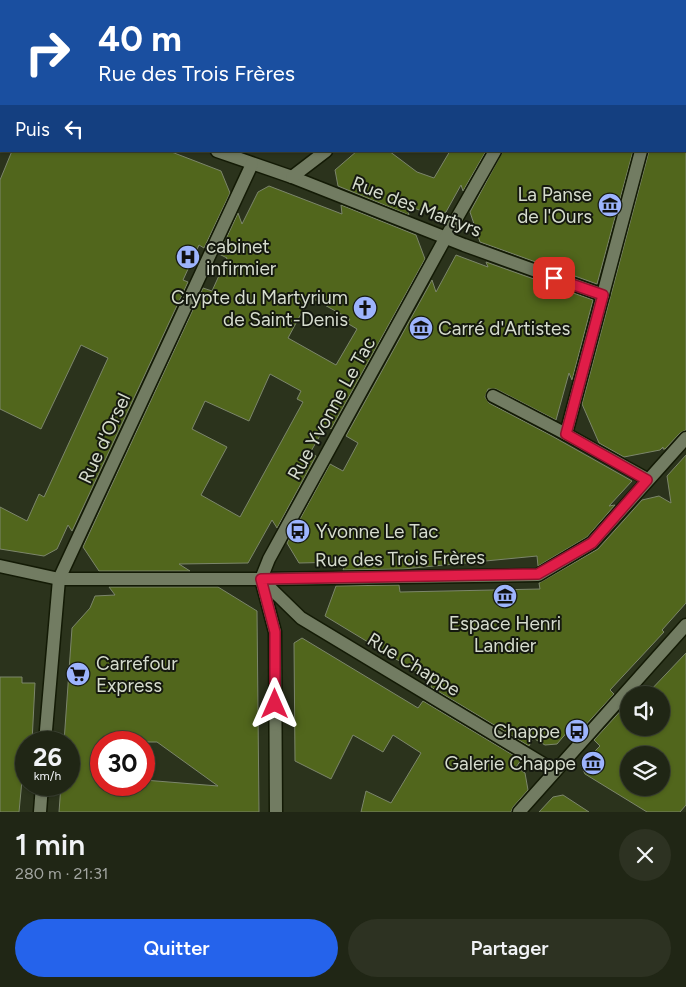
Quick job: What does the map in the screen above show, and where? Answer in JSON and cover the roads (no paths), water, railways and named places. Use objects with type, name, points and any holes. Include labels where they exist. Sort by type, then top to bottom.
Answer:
[{"type":"street","name":"Rue des Martyrs","points":[[221,152],[292,177],[321,190],[603,295]]},
{"type":"street","points":[[292,177],[325,152]]},
{"type":"street","name":"Rue Yvonne Le Tac","points":[[261,579],[273,551],[446,237],[495,152]]},
{"type":"street","points":[[566,434],[641,152]]},
{"type":"street","name":"Rue d'Orsel","points":[[46,731],[54,624],[60,579],[252,164]]},
{"type":"street","points":[[493,396],[566,434],[647,480]]},
{"type":"street","name":"Rue des Trois Frères","points":[[0,566],[60,579],[261,579],[538,574],[592,543],[686,438]]},
{"type":"street","points":[[261,579],[275,632],[276,812]]},
{"type":"street","name":"Rue Chappe","points":[[261,579],[301,618],[555,771]]},
{"type":"street","points":[[519,812],[686,626]]},
{"type":"street","points":[[40,812],[41,796]]},
{"type":"place","name":"La Panse de l'Ours","points":[[610,205]]},
{"type":"place","name":"cabinet infirmier","points":[[188,257]]},
{"type":"place","name":"Crypte du Martyrium de Saint-Denis","points":[[365,308]]},
{"type":"place","name":"Carré d'Artistes","points":[[421,328]]},
{"type":"place","name":"Yvonne Le Tac","points":[[298,531]]},
{"type":"place","name":"Espace Henri Landier","points":[[505,596]]},
{"type":"place","name":"Carrefour Express","points":[[78,674]]},
{"type":"place","name":"Chappe","points":[[577,731]]},
{"type":"place","name":"Galerie Chappe","points":[[593,763]]}]
